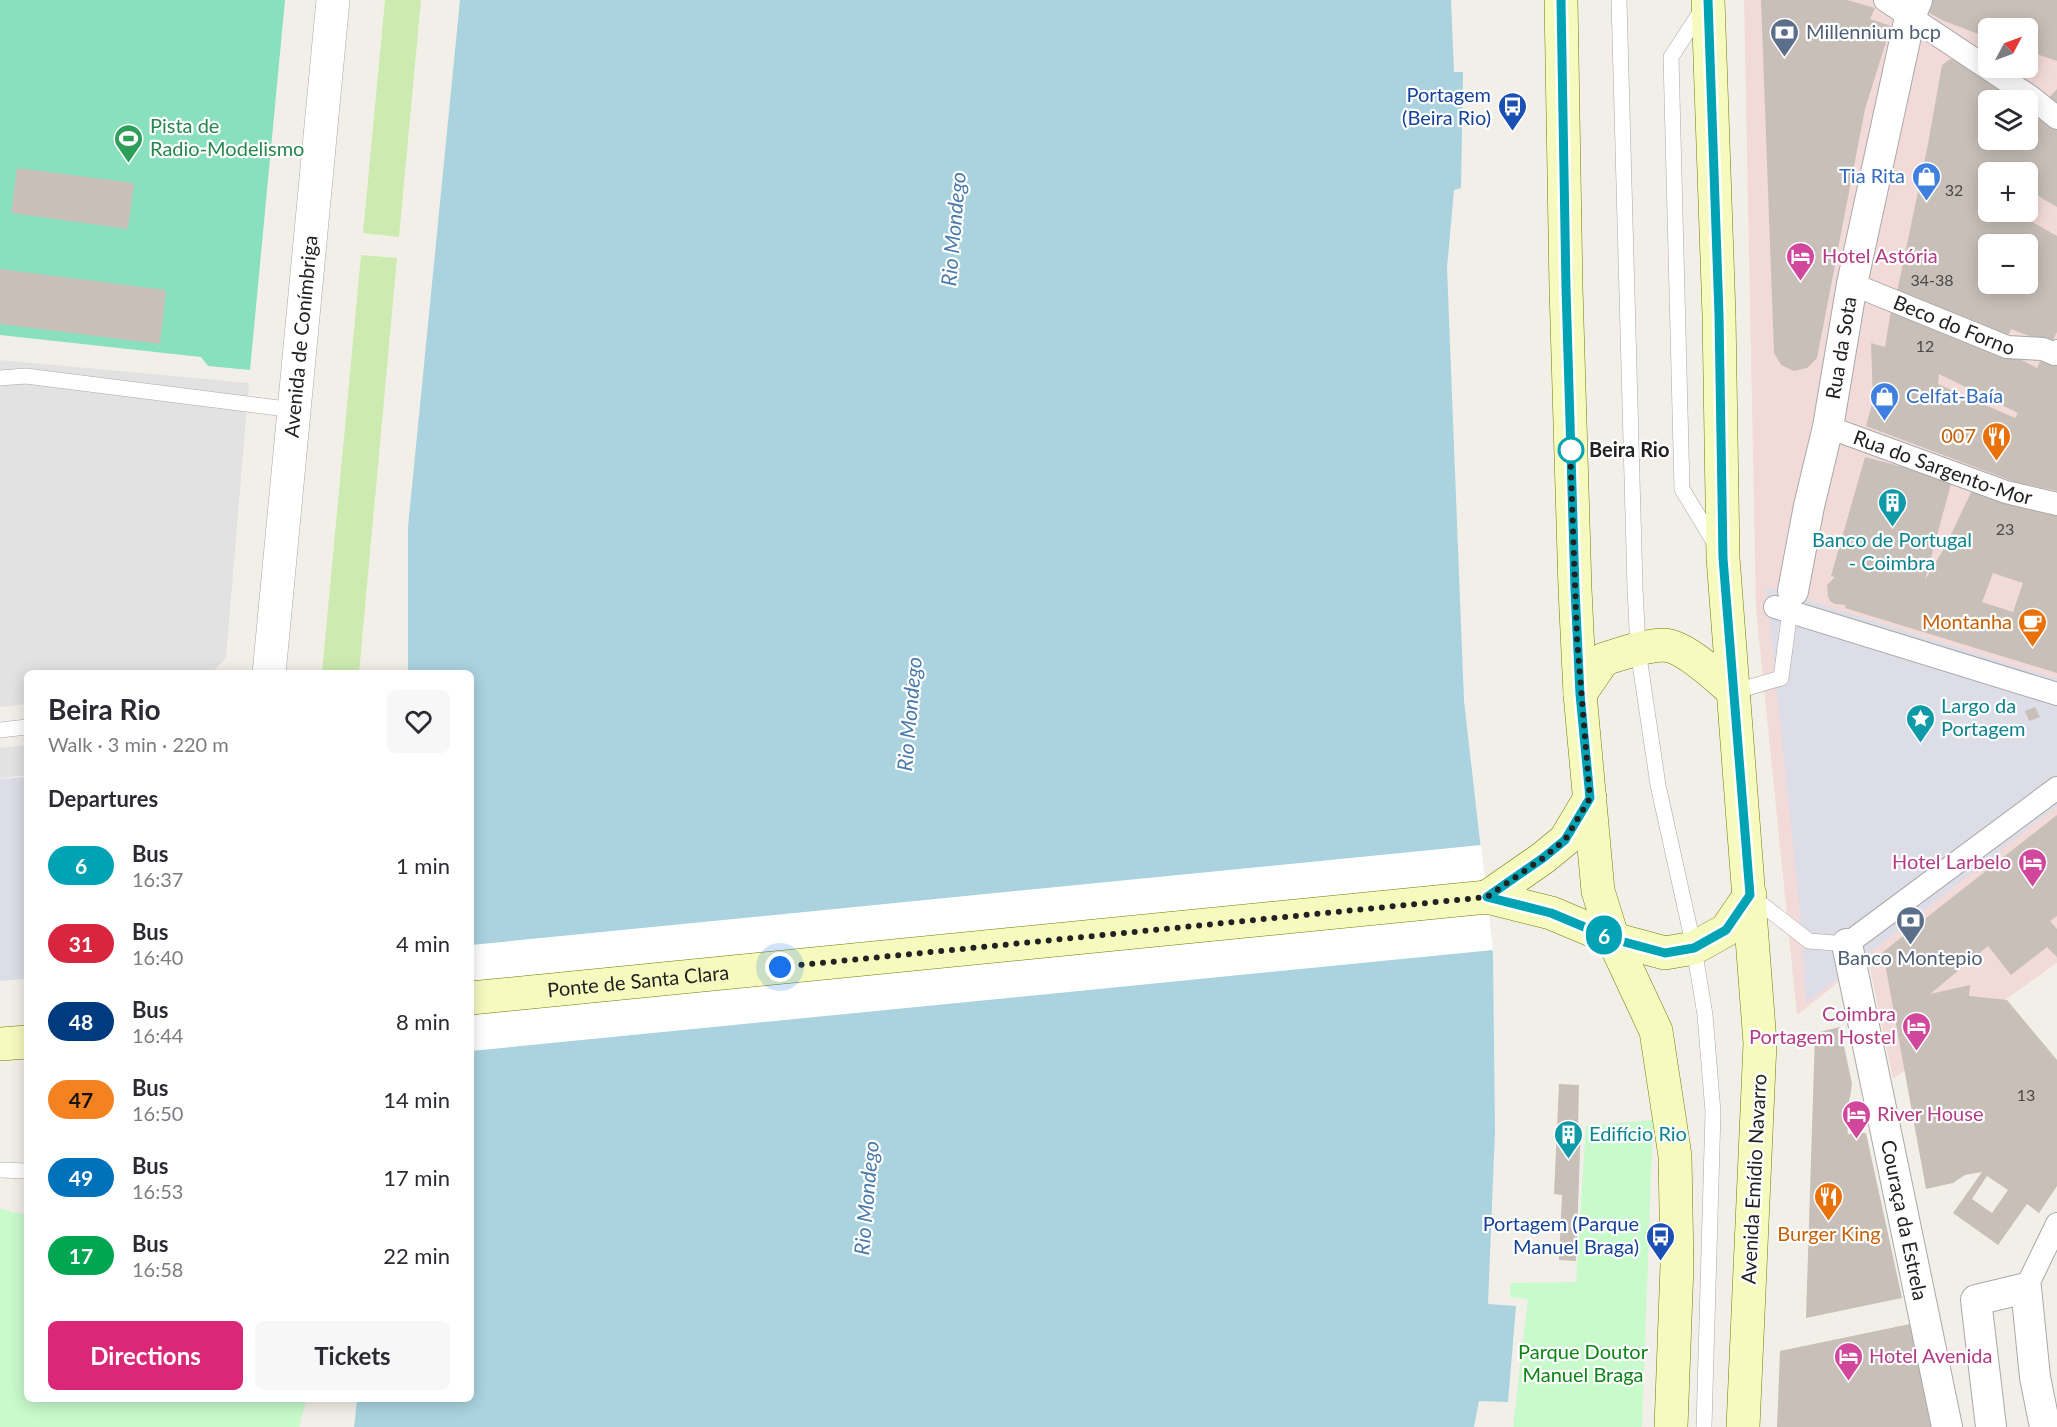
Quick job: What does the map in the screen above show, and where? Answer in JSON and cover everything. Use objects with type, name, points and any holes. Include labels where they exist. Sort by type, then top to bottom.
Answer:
[{"type":"main road","points":[[1562,0],[1566,288],[1580,694],[1598,891],[1613,939],[1656,1031],[1675,1156],[1677,1265],[1671,1427]]},
{"type":"main road","points":[[1708,0],[1719,315],[1724,571],[1734,692]]},
{"type":"main road","points":[[1580,694],[1604,659],[1665,645],[1688,654],[1734,692]]},
{"type":"main road","name":"Avenida Emídio Navarro","points":[[1734,692],[1760,1043],[1743,1427]]},
{"type":"main road","points":[[1487,897],[1565,840],[1590,798]]},
{"type":"main road","points":[[1487,897],[1551,913],[1613,939],[1665,953],[1694,948],[1726,930],[1750,895]]},
{"type":"main road","name":"Ponte de Santa Clara","points":[[474,998],[1487,897]]},
{"type":"main road","points":[[0,1044],[24,1042]]},
{"type":"street","name":"Avenida de Conímbriga","points":[[269,670],[333,0]]},
{"type":"street","points":[[1885,0],[1914,8],[2057,118]]},
{"type":"street","name":"Rua da Sota","points":[[1786,603],[1828,427],[1852,284],[1914,8]]},
{"type":"street","name":"Beco do Forno","points":[[1852,284],[2007,347],[2043,349],[2055,354],[2057,351]]},
{"type":"street","name":"Rua do Sargento-Mor","points":[[1828,427],[2006,492],[2057,504]]},
{"type":"street","points":[[1786,603],[2057,694]]},
{"type":"street","points":[[1847,944],[2057,788]]},
{"type":"street","name":"Couraça da Estrela","points":[[1847,944],[1947,1427]]},
{"type":"street","points":[[2045,1427],[2035,1377],[2026,1288],[2057,1224]]},
{"type":"street","points":[[1991,1427],[1976,1300],[2026,1288]]},
{"type":"lane","points":[[1619,0],[1638,650],[1658,785],[1694,948],[1705,1015],[1713,1112],[1704,1427]]},
{"type":"lane","points":[[0,378],[26,376],[294,410]]},
{"type":"lane","points":[[1734,692],[1781,678],[1786,603]]},
{"type":"lane","points":[[0,730],[24,727]]},
{"type":"lane","points":[[1750,895],[1809,941],[1847,944]]},
{"type":"lane","points":[[0,1170],[24,1171]]},
{"type":"shaded area","points":[[1744,0],[2057,0],[2057,963],[1893,1079],[1868,959],[1797,1015],[1756,609]]},
{"type":"shaded area","points":[[0,360],[249,383],[226,658],[214,670],[24,670],[24,704],[0,707]]},
{"type":"shaded area","name":"Largo da Portagem","points":[[1766,587],[2057,679],[2057,806],[1806,1003],[1801,922]]},
{"type":"shaded area","points":[[24,745],[24,775],[0,778],[0,748]]},
{"type":"shaded area","points":[[24,777],[24,979],[0,981],[0,779]]},
{"type":"green space","name":"Pista de Radio-Modelismo","points":[[0,0],[285,0],[250,370],[208,366],[201,357],[0,335]]},
{"type":"green space","points":[[385,0],[421,0],[399,237],[363,233]]},
{"type":"green space","points":[[361,255],[397,258],[359,670],[322,670]]},
{"type":"green space","name":"Parque Doutor Manuel Braga","points":[[1653,1120],[1642,1427],[1513,1427],[1528,1299],[1510,1297],[1511,1283],[1576,1282],[1586,1126]]},
{"type":"green space","points":[[0,1209],[24,1214],[24,1402],[305,1402],[299,1427],[0,1427]]},
{"type":"water","name":"Rio Mondego","points":[[460,0],[1451,0],[1454,72],[1463,72],[1461,188],[1454,190],[1447,268],[1464,701],[1493,955],[1495,1131],[1488,1304],[1516,1306],[1508,1402],[1479,1401],[1474,1427],[354,1427],[357,1402],[474,1402],[474,670],[408,670],[408,527]]},
{"type":"pier","points":[[1481,845],[1493,950],[474,1051],[474,945]]},
{"type":"building","name":"Hotel Astória","points":[[1761,0],[1847,0],[1875,8],[1870,19],[1891,26],[1865,109],[1817,358],[1807,368],[1794,371],[1781,365],[1774,353]]},
{"type":"building","points":[[1928,0],[2057,0],[2057,61],[2038,54],[2038,18],[1978,18],[1978,34],[1944,21],[1924,10]]},
{"type":"building","points":[[1950,59],[1959,60],[1978,72],[1978,78],[1987,78],[2006,90],[1978,90],[1978,150],[2038,150],[2038,111],[2057,123],[2057,207],[2038,196],[2038,162],[1978,162],[1978,222],[2032,222],[2057,236],[2057,332],[2051,344],[2011,329],[2006,341],[1896,297],[1942,65]]},
{"type":"building","points":[[2057,89],[2057,111],[2046,101]]},
{"type":"building","points":[[17,168],[134,183],[128,229],[11,213]]},
{"type":"building","points":[[0,269],[166,290],[160,344],[0,324]]},
{"type":"building","points":[[1892,305],[1996,346],[2037,368],[2044,353],[2057,359],[2057,491],[2015,482],[1866,426],[1873,401],[1871,343],[1885,347]],"holes":[[[1939,374],[2018,413],[2015,418],[1938,384]]]},
{"type":"building","points":[[1865,457],[1952,480],[1925,580],[1945,547],[1973,488],[2057,511],[2057,673],[1845,608],[1846,605],[1835,604],[1828,596],[1827,585],[1835,577],[1831,576]],"holes":[[[1993,573],[2023,583],[2013,612],[1982,602]]]},
{"type":"building","points":[[2035,707],[2040,717],[2029,721],[2025,711]]},
{"type":"building","points":[[2057,815],[2057,916],[2050,921],[2057,929],[2057,957],[2047,947],[2011,975],[1988,946],[1930,994],[1970,985],[1969,996],[2007,1000],[2057,1060],[2057,1186],[2039,1213],[2027,1204],[1998,1245],[1953,1213],[1982,1172],[1965,1175],[1953,1183],[1926,1189],[1883,952]],"holes":[[[1987,1176],[2008,1190],[1992,1213],[1972,1199]]]},
{"type":"building","points":[[1840,1027],[1852,1084],[1846,1111],[1848,1134],[1866,1133],[1902,1298],[1806,1318],[1815,1033]]},
{"type":"building","name":"Edifício Rio","points":[[1559,1084],[1579,1085],[1578,1125],[1581,1125],[1576,1261],[1559,1260],[1562,1195],[1554,1194]]},
{"type":"building","points":[[1910,1324],[1935,1427],[1777,1427],[1780,1351]]},
{"type":"bus line","name":"6","points":[[1561,0],[1566,288],[1575,589],[1580,694],[1590,798],[1565,840],[1487,897],[1551,913],[1613,939],[1665,953],[1694,948],[1726,930],[1750,895],[1723,558],[1719,315],[1708,0]]},
{"type":"place","name":"Millennium bcp","points":[[1785,58]]},
{"type":"place","name":"Portagem (Beira Rio)","points":[[1512,132]]},
{"type":"place","name":"Pista de Radio-Modelismo","points":[[129,164]]},
{"type":"place","name":"Tia Rita","points":[[1926,202]]},
{"type":"place","name":"Hotel Astória","points":[[1801,282]]},
{"type":"place","name":"Celfat-Baía","points":[[1885,422]]},
{"type":"place","name":"Beira Rio","points":[[1571,450]]},
{"type":"place","name":"007","points":[[1997,462]]},
{"type":"place","name":"Banco de Portugal - Coimbra","points":[[1892,528]]},
{"type":"place","name":"Montanha","points":[[2033,648]]},
{"type":"place","name":"Largo da Portagem","points":[[1920,744]]},
{"type":"place","name":"Hotel Larbelo","points":[[2032,888]]},
{"type":"place","name":"Banco Montepio","points":[[1910,946]]},
{"type":"place","name":"Coimbra Portagem Hostel","points":[[1917,1052]]},
{"type":"place","name":"River House","points":[[1856,1140]]},
{"type":"place","name":"Edifício Rio","points":[[1568,1160]]},
{"type":"place","name":"Burger King","points":[[1829,1222]]},
{"type":"place","name":"Portagem (Parque Manuel Braga)","points":[[1660,1262]]},
{"type":"place","name":"Hotel Avenida","points":[[1848,1382]]},
{"type":"route","points":[[780,967],[1487,897],[1565,840],[1590,798],[1580,694],[1570,447],[1571,450]]}]
